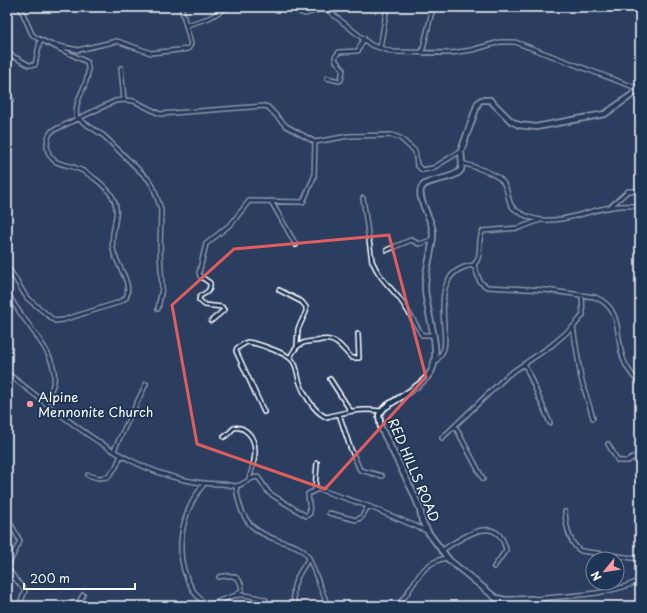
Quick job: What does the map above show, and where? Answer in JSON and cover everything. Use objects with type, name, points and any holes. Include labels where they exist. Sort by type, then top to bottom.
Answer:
[{"type":"main road","points":[[436,361],[425,287],[433,232],[420,190],[422,186],[430,182],[445,180],[459,173],[462,162],[461,151],[474,112],[482,100],[490,100],[511,121],[519,125],[536,127],[605,114],[640,89]]},
{"type":"main road","name":"RED HILLS ROAD","points":[[436,361],[427,377],[381,411],[379,421],[381,428],[413,492],[420,509],[422,521],[446,558],[496,598],[506,600],[533,599],[548,606]]},
{"type":"street","points":[[20,7],[32,34],[40,41],[78,50],[116,41],[151,53],[188,49],[191,44],[182,7]]},
{"type":"street","points":[[187,25],[209,18],[228,7]]},
{"type":"street","points":[[297,7],[300,12],[305,14],[325,8],[371,45],[393,52],[450,53],[472,50],[500,42],[515,42],[640,89]]},
{"type":"street","points":[[380,48],[387,7]]},
{"type":"street","points":[[422,53],[432,7]]},
{"type":"street","points":[[327,78],[341,80],[343,69],[336,61],[335,57],[339,52],[358,51],[364,38]]},
{"type":"street","points":[[7,52],[29,65],[35,65],[40,41]]},
{"type":"street","points":[[48,43],[87,62],[88,80],[79,95],[76,113],[77,118],[104,136],[148,179],[153,186],[161,209],[160,251],[162,288],[158,309]]},
{"type":"street","points":[[121,68],[124,100]]},
{"type":"street","points":[[7,100],[12,100]]},
{"type":"street","points":[[7,268],[27,298],[55,321],[63,320],[117,303],[126,298],[128,286],[114,251],[111,238],[118,213],[111,194],[94,179],[77,168],[56,162],[48,150],[47,140],[52,131],[77,118],[115,102],[124,100],[134,101],[160,114],[264,106],[268,107],[286,126],[314,142],[349,136],[392,135],[400,138],[415,151],[417,165],[422,170],[433,168],[461,151]]},
{"type":"street","points":[[211,321],[224,310],[222,307],[205,305],[199,300],[200,296],[211,288],[210,283],[200,276],[199,273],[206,244],[232,223],[246,203],[252,200],[300,203],[305,199],[314,177],[314,142]]},
{"type":"street","points":[[462,162],[500,178],[504,183],[513,208],[521,214],[540,220]]},
{"type":"street","points":[[609,208],[628,191],[640,191]]},
{"type":"street","points":[[363,198],[372,261],[375,267],[384,283],[404,305],[422,335],[433,336]]},
{"type":"street","points":[[271,201],[296,245]]},
{"type":"street","points":[[436,361],[445,347],[442,304],[445,286],[453,274],[460,268],[474,265],[480,257],[480,237],[484,231],[519,228],[540,220],[566,217],[609,208],[640,208]]},
{"type":"street","points":[[387,250],[411,240],[419,244],[432,240]]},
{"type":"street","points":[[474,265],[480,282],[487,288],[545,290],[601,300],[612,309],[615,316],[623,358],[628,369],[640,384]]},
{"type":"street","points":[[279,290],[302,302],[306,307],[306,312],[298,329],[297,346],[290,358]]},
{"type":"street","points":[[7,291],[11,300],[39,340],[52,365],[54,375],[53,385],[44,402]]},
{"type":"street","points":[[442,438],[504,378],[525,365],[573,327],[583,315],[582,296]]},
{"type":"street","points":[[7,303],[11,300]]},
{"type":"street","points":[[573,327],[581,378],[593,418]]},
{"type":"street","points":[[297,346],[306,341],[330,340],[340,345],[352,358],[359,358],[358,334]]},
{"type":"street","points":[[264,412],[236,351],[237,348],[247,342],[259,344],[290,358],[295,364],[300,382],[309,399],[318,412],[326,418],[350,410],[363,409],[381,411]]},
{"type":"street","points":[[525,365],[550,423]]},
{"type":"street","points":[[7,373],[80,428],[139,466],[160,474],[204,484],[226,484],[236,486],[249,479],[260,477],[269,493],[306,516],[310,513],[308,496],[315,489],[317,462]]},
{"type":"street","points":[[330,379],[350,410]]},
{"type":"street","points":[[114,450],[146,384]]},
{"type":"street","points":[[7,389],[9,398],[7,402]]},
{"type":"street","points":[[339,414],[350,447],[360,470],[382,476]]},
{"type":"street","points":[[455,426],[483,479]]},
{"type":"street","points":[[224,437],[233,428],[237,428],[246,431],[250,437],[255,453],[249,479]]},
{"type":"street","points":[[608,444],[618,461],[628,461],[640,452]]},
{"type":"street","points":[[88,475],[98,478],[108,477],[116,467],[121,455]]},
{"type":"street","points":[[204,484],[186,517],[180,538],[182,566],[193,591],[207,606],[237,594],[242,590],[241,584],[237,578],[228,574],[219,577]]},
{"type":"street","points":[[236,486],[240,509],[250,526],[263,534],[294,545],[301,549],[308,558],[328,606]]},
{"type":"street","points":[[315,489],[368,506],[428,532]]},
{"type":"street","points":[[329,513],[356,520],[362,517],[368,506]]},
{"type":"street","points":[[564,512],[566,525],[575,546],[581,552],[640,559]]},
{"type":"street","points":[[7,517],[20,541],[7,568],[26,592],[19,606]]},
{"type":"street","points":[[442,550],[476,531],[487,529],[497,534],[504,543],[506,550],[494,567]]},
{"type":"street","points":[[296,606],[293,596],[294,582],[308,558]]},
{"type":"street","points":[[397,606],[406,596],[422,570],[435,560],[446,558]]},
{"type":"street","points":[[523,606],[533,599],[609,590],[631,585],[640,580]]},
{"type":"street","points":[[237,594],[244,594],[266,600]]},
{"type":"street","points":[[77,606],[83,595]]},
{"type":"highlighted area","points":[[389,235],[426,377],[325,489],[197,444],[172,305],[234,249]]},
{"type":"place","name":"Alpine Mennonite Church","points":[[30,404]]}]
